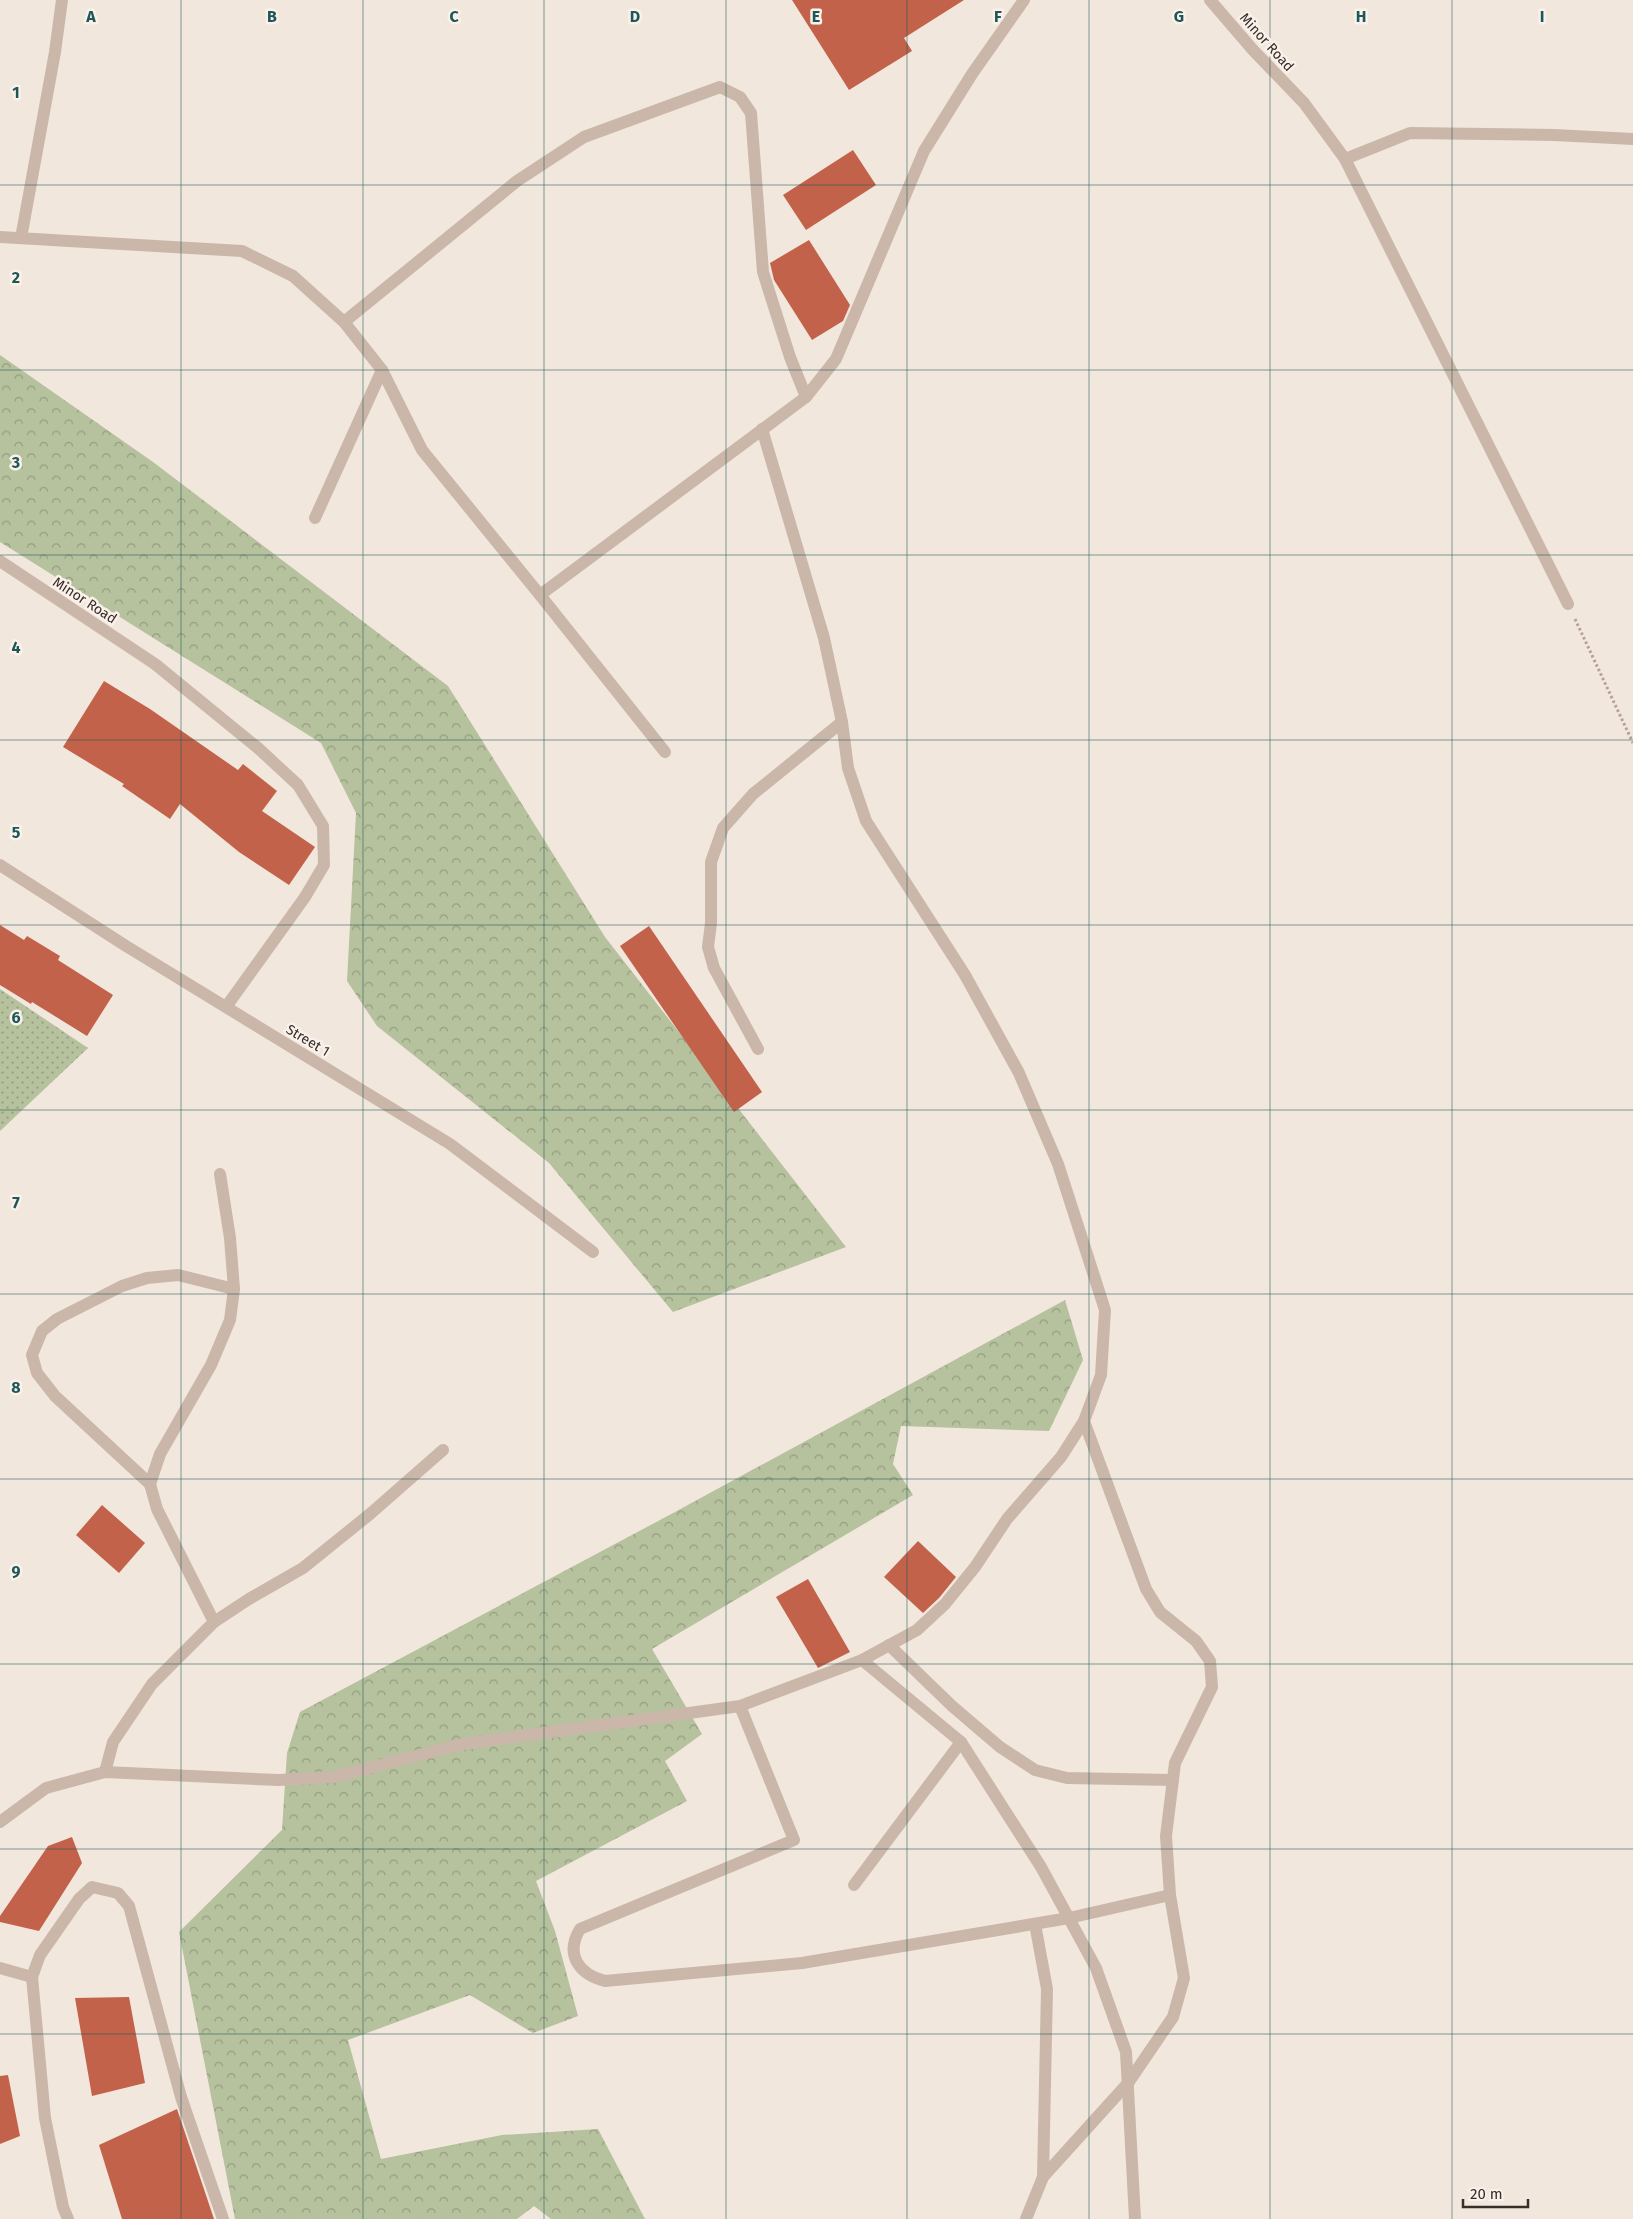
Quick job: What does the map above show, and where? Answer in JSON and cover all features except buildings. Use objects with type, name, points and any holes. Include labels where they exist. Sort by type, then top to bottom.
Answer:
[{"type":"street","points":[[21,238],[55,52],[62,0]]},
{"type":"street","points":[[540,595],[806,397],[836,359],[924,151],[972,74],[1024,0]]},
{"type":"street","name":"Minor Road","points":[[1210,0],[1253,50],[1304,104],[1345,159],[1568,604]]},
{"type":"street","points":[[344,322],[517,181],[584,137],[720,87],[740,97],[751,113],[763,272],[790,357],[806,397]]},
{"type":"street","points":[[1345,159],[1410,133],[1554,135],[1633,139]]},
{"type":"street","points":[[0,237],[242,251],[293,276],[344,322],[382,370],[422,450],[665,752]]},
{"type":"street","points":[[315,518],[382,370]]},
{"type":"street","points":[[0,1822],[46,1788],[105,1772],[278,1780],[333,1776],[463,1744],[740,1706],[862,1660],[917,1630],[945,1604],[975,1567],[1007,1519],[1061,1457],[1084,1422],[1101,1375],[1104,1310],[1058,1164],[1019,1073],[965,975],[866,821],[848,768],[842,722],[824,638],[762,429]]},
{"type":"street","name":"Minor Road","points":[[0,561],[155,664],[258,748],[298,785],[323,826],[324,864],[305,898],[226,1007]]},
{"type":"street","points":[[758,1049],[714,968],[708,947],[711,923],[711,862],[723,828],[753,794],[842,722]]},
{"type":"street","name":"Street 1","points":[[0,865],[126,946],[450,1144],[593,1252]]},
{"type":"street","points":[[150,1484],[160,1454],[211,1365],[230,1320],[234,1289],[230,1238],[220,1174]]},
{"type":"street","points":[[214,1622],[157,1508],[150,1484],[55,1396],[37,1373],[32,1355],[42,1331],[57,1319],[122,1286],[147,1278],[178,1275],[234,1289]]},
{"type":"street","points":[[1026,2219],[1043,2177],[1128,2083],[1173,2017],[1184,1978],[1170,1895],[1166,1836],[1175,1763],[1212,1687],[1210,1661],[1196,1641],[1160,1612],[1146,1589],[1084,1422]]},
{"type":"street","points":[[105,1772],[113,1742],[152,1684],[214,1622],[249,1599],[303,1568],[370,1514],[443,1450]]},
{"type":"street","points":[[889,1645],[952,1706],[1000,1747],[1035,1770],[1067,1778],[1173,1780]]},
{"type":"street","points":[[862,1660],[960,1742],[1041,1867],[1096,1968],[1126,2052],[1136,2219]]},
{"type":"street","points":[[740,1706],[794,1840],[580,1929],[573,1940],[573,1952],[580,1968],[592,1978],[605,1981],[802,1963],[1069,1918],[1170,1895]]},
{"type":"street","points":[[854,1885],[960,1742]]},
{"type":"street","points":[[68,2219],[63,2207],[45,2118],[32,1977],[40,1955],[79,1899],[92,1887],[118,1892],[129,1906],[180,2097],[223,2219]]},
{"type":"street","points":[[1035,1924],[1047,1989],[1043,2177]]},
{"type":"street","points":[[0,1968],[32,1977]]},
{"type":"path","points":[[1568,604],[1633,743]]},
{"type":"green space","points":[[0,355],[153,462],[448,686],[605,937],[846,1247],[673,1312],[549,1163],[377,1026],[347,981],[356,813],[321,743],[0,542]]},
{"type":"green space","points":[[0,989],[88,1048],[0,1131]]},
{"type":"green space","points":[[1065,1300],[1083,1360],[1049,1431],[901,1426],[893,1464],[913,1495],[652,1649],[702,1734],[665,1761],[687,1801],[536,1881],[555,1931],[578,2016],[533,2033],[470,1995],[348,2040],[381,2159],[502,2135],[598,2129],[645,2219],[551,2219],[534,2206],[517,2219],[235,2219],[179,1932],[282,1830],[287,1753],[300,1712],[675,1512]]}]
